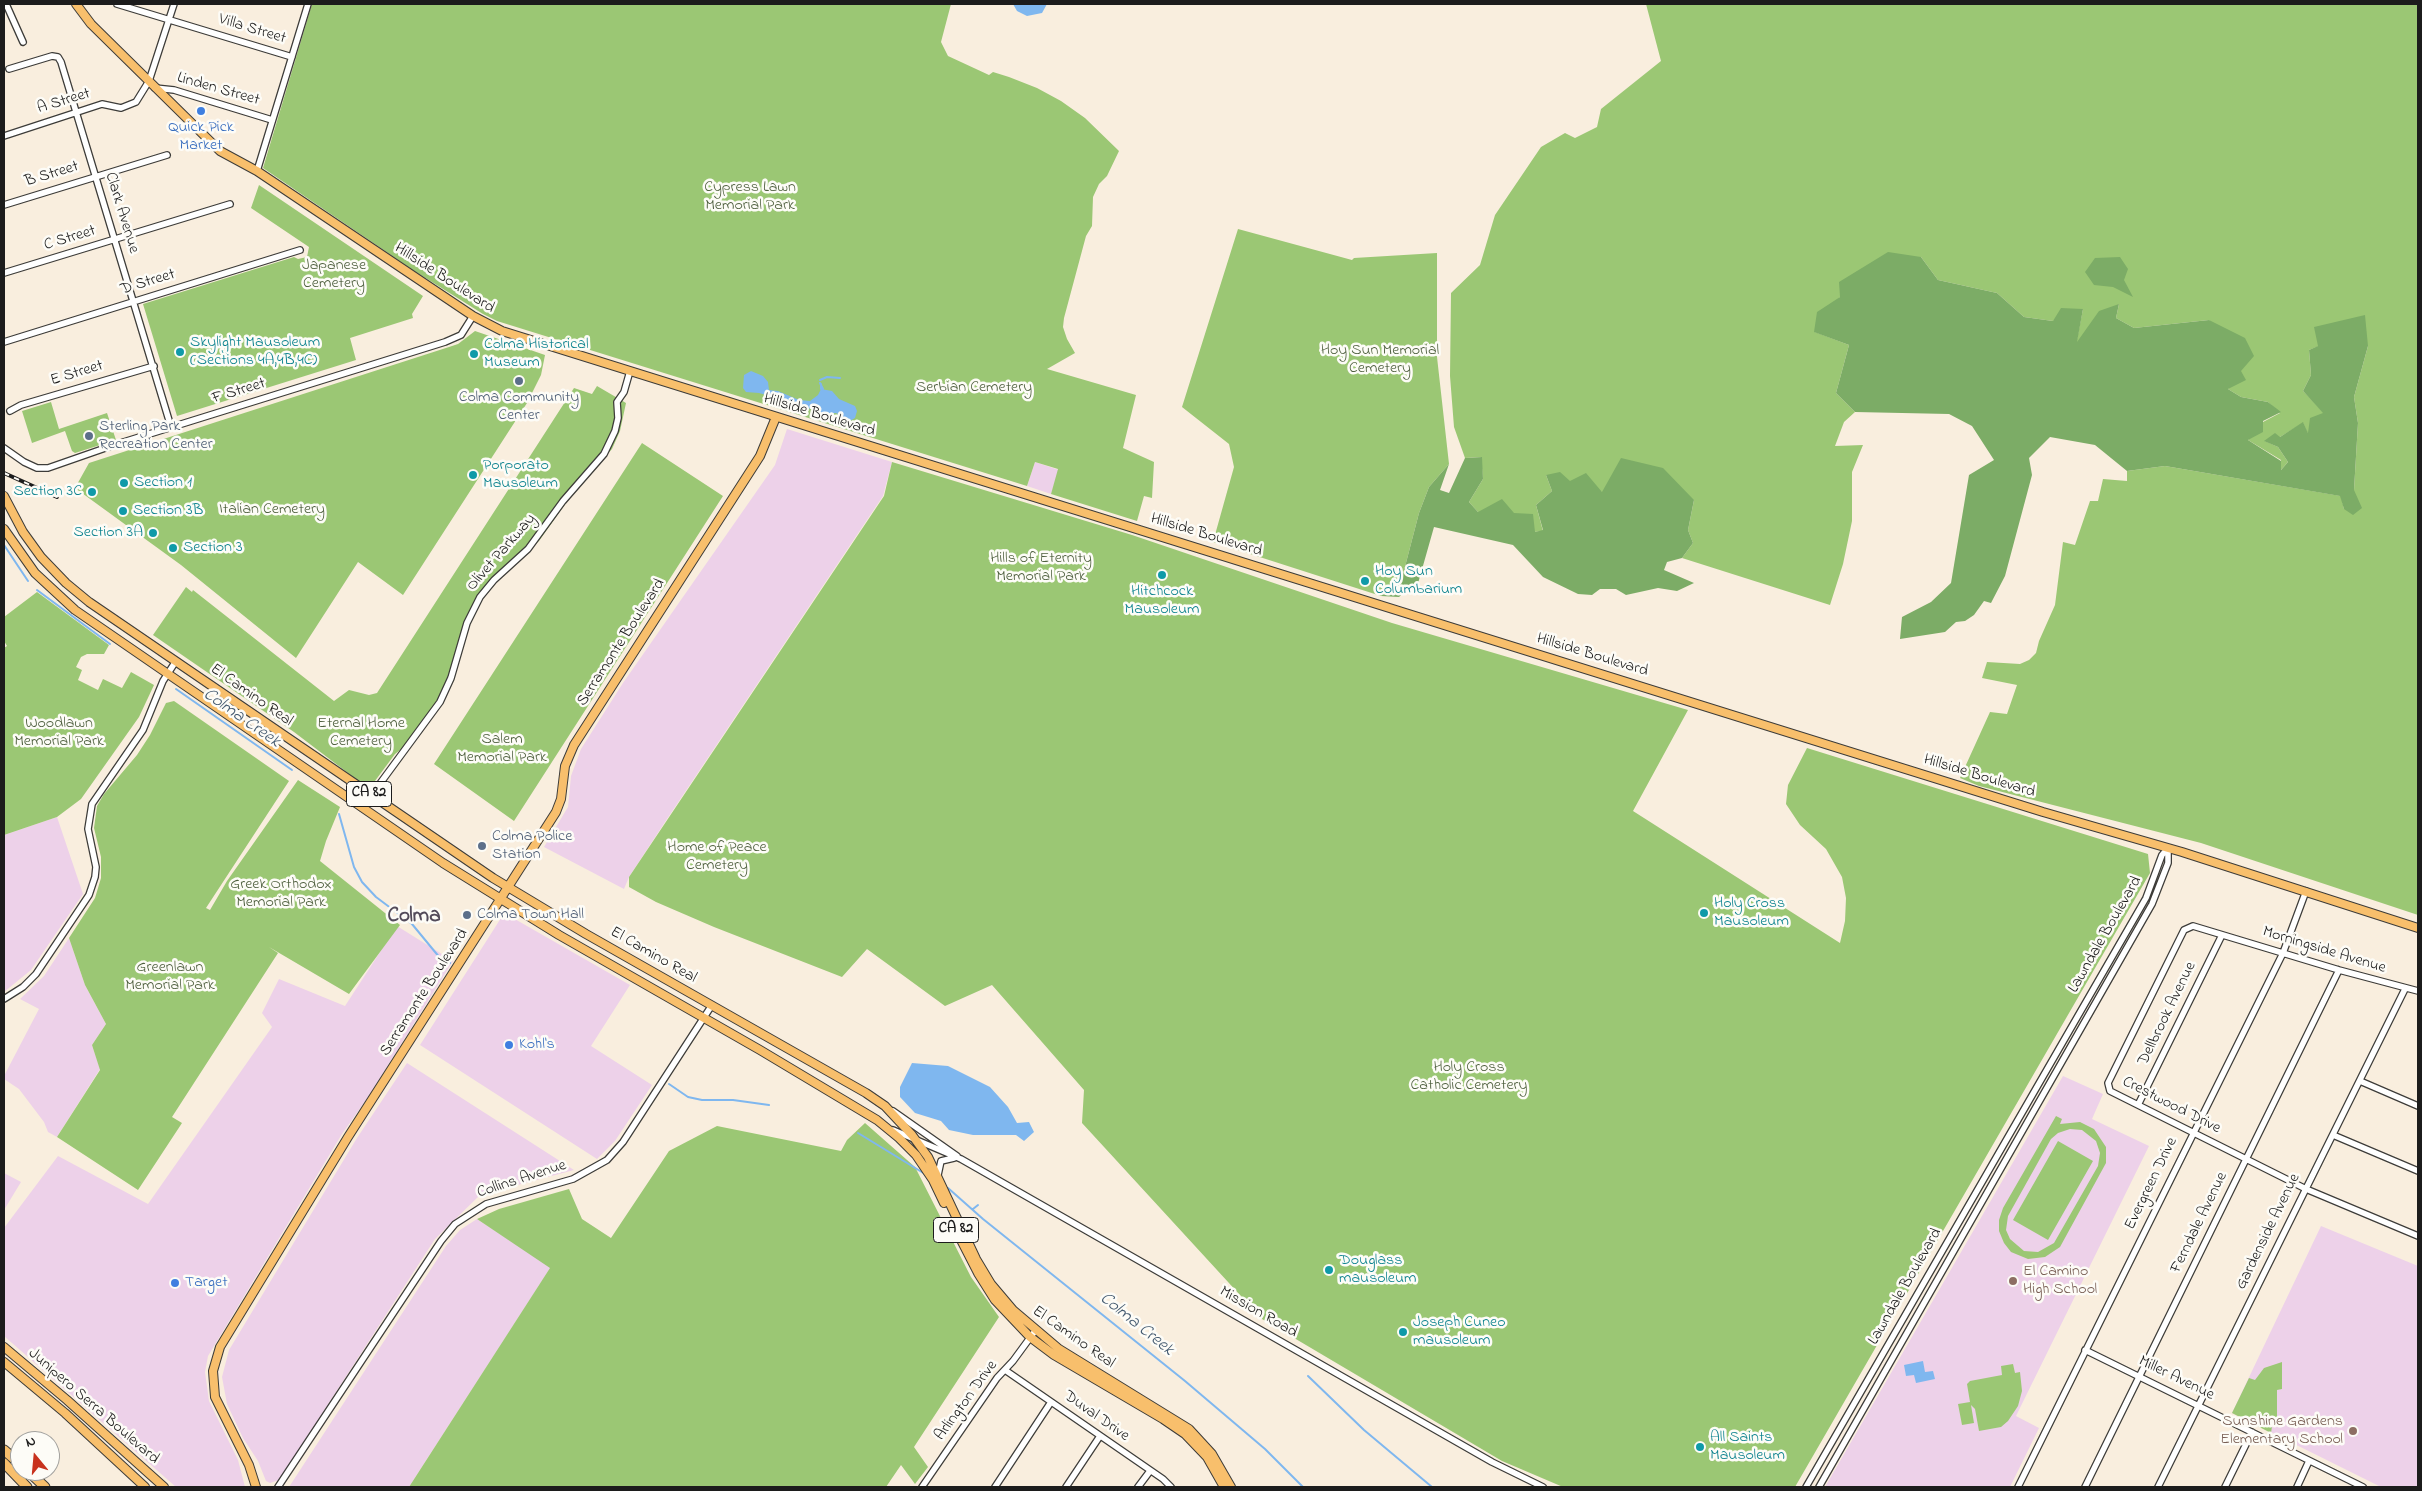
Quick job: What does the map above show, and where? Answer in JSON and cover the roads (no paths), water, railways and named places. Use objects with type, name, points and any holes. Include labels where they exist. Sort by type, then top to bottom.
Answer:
[{"type":"highway","points":[[4,1463],[27,1487]]},
{"type":"main road","name":"Hillside Boulevard","points":[[76,4],[91,24],[220,151],[256,171],[473,316],[502,330],[2043,812],[2306,891],[2418,928]]},
{"type":"main road","name":"Serramonte Boulevard","points":[[256,1487],[250,1467],[215,1397],[213,1371],[218,1350],[348,1137],[509,888],[559,807],[566,764],[574,745],[760,456],[776,416]]},
{"type":"main road","name":"El Camino Real","points":[[4,496],[30,542],[61,579],[85,598],[509,888],[866,1093],[885,1106],[917,1142],[938,1176],[982,1271],[1033,1334],[1054,1355],[1163,1419],[1184,1434],[1207,1458],[1224,1487]]},
{"type":"main road","name":"El Camino Real","points":[[4,529],[31,568],[61,598],[362,808],[501,900],[881,1124],[904,1142],[923,1164],[936,1185],[964,1247],[986,1287],[1008,1315],[1033,1334],[1189,1429],[1212,1454],[1231,1487]]},
{"type":"main road","name":"Junipero Serra Boulevard","points":[[4,1347],[67,1400],[164,1487]]},
{"type":"main road","name":"Junipero Serra Boulevard","points":[[4,1362],[65,1413],[145,1487]]},
{"type":"street","points":[[6,4],[23,42]]},
{"type":"street","name":"Villa Street","points":[[117,4],[292,57]]},
{"type":"street","points":[[149,81],[174,4]]},
{"type":"street","points":[[256,171],[308,4]]},
{"type":"street","name":"Clark Avenue","points":[[9,69],[52,56],[58,57],[154,366],[171,427]]},
{"type":"street","name":"A Street","points":[[4,136],[102,104],[121,108],[132,106],[140,98],[149,81]]},
{"type":"street","name":"Linden Street","points":[[156,88],[174,90],[272,120]]},
{"type":"street","name":"B Street","points":[[4,205],[167,155]]},
{"type":"street","name":"C Street","points":[[4,273],[230,204]]},
{"type":"street","name":"D Street","points":[[4,342],[300,250]]},
{"type":"street","name":"F Street","points":[[4,449],[24,462],[43,469],[445,342],[461,336],[473,316]]},
{"type":"street","name":"E Street","points":[[10,411],[24,404],[154,366]]},
{"type":"street","name":"Olivet Parkway","points":[[362,808],[430,717],[443,695],[467,623],[480,597],[489,585],[528,549],[563,501],[604,454],[617,425],[617,402],[624,392],[630,371]]},
{"type":"street","points":[[4,999],[23,987],[36,974],[89,895],[96,867],[88,828],[92,804],[142,730],[176,661]]},
{"type":"street","name":"Lawndale Boulevard","points":[[1806,1487],[2146,898],[2162,855],[2168,848]]},
{"type":"street","name":"Lawndale Boulevard","points":[[1819,1487],[2149,910],[2161,887],[2168,863],[2168,848]]},
{"type":"street","name":"Evergreen Drive","points":[[2018,1487],[2283,953],[2306,891]]},
{"type":"street","name":"Crestwood Drive","points":[[2222,935],[2193,926],[2184,930],[2108,1083],[2110,1091],[2306,1189],[2418,1236]]},
{"type":"street","name":"Morningside Avenue","points":[[2222,935],[2418,992]]},
{"type":"street","name":"Dellbrook Avenue","points":[[2138,1105],[2222,935]]},
{"type":"street","name":"Ferndale Avenue","points":[[2085,1487],[2339,970]]},
{"type":"street","name":"Gardenside Avenue","points":[[2158,1487],[2405,989]]},
{"type":"street","name":"Collins Avenue","points":[[279,1487],[441,1242],[455,1224],[486,1204],[573,1179],[607,1160],[622,1142],[712,1005]]},
{"type":"street","points":[[2360,1081],[2418,1106]]},
{"type":"street","name":"Mission Road","points":[[885,1106],[961,1159],[1492,1462],[1543,1487]]},
{"type":"street","name":"Mission Road","points":[[881,1124],[917,1142],[961,1159]]},
{"type":"street","points":[[2333,1135],[2418,1171]]},
{"type":"street","points":[[938,1176],[938,1167],[943,1160],[961,1159]]},
{"type":"street","name":"Arlington Drive","points":[[922,1487],[1005,1370],[1033,1334]]},
{"type":"street","name":"Miller Avenue","points":[[2085,1350],[2363,1487]]},
{"type":"street","name":"Duval Drive","points":[[1005,1370],[1171,1487]]},
{"type":"street","points":[[995,1487],[1051,1402]]},
{"type":"street","points":[[2225,1487],[2252,1432]]},
{"type":"street","points":[[1066,1487],[1100,1436]]},
{"type":"street","points":[[2297,1487],[2309,1461]]},
{"type":"street","points":[[1138,1487],[1150,1471]]},
{"type":"water","points":[[1013,4],[1047,4],[1042,13],[1027,16],[1017,11]]},
{"type":"water","points":[[751,371],[763,376],[768,382],[769,390],[778,391],[799,400],[810,401],[818,395],[821,389],[832,391],[839,399],[855,406],[857,411],[855,418],[850,421],[836,413],[819,415],[812,408],[803,410],[792,402],[759,393],[746,392],[743,388],[744,375]]},
{"type":"water","points":[[912,1063],[948,1066],[990,1087],[1008,1107],[1017,1123],[1029,1122],[1034,1132],[1024,1141],[1016,1135],[973,1135],[949,1130],[941,1121],[915,1113],[900,1097],[900,1087]]},
{"type":"water","points":[[1923,1361],[1925,1372],[1933,1371],[1935,1379],[1916,1383],[1914,1375],[1906,1376],[1904,1365]]},
{"type":"waterway","points":[[820,380],[827,377],[840,378]]},
{"type":"waterway","points":[[820,383],[823,389]]},
{"type":"waterway","points":[[821,384],[821,389]]},
{"type":"waterway","name":"Colma Creek","points":[[4,545],[28,581]]},
{"type":"waterway","name":"Colma Creek","points":[[37,590],[110,644]]},
{"type":"waterway","name":"Colma Creek","points":[[176,689],[292,770]]},
{"type":"waterway","name":"Colma Creek","points":[[339,814],[354,867],[362,882],[376,897],[412,924],[440,958],[450,963]]},
{"type":"waterway","name":"Colma Creek","points":[[669,1084],[688,1097],[702,1100],[733,1100],[769,1105]]},
{"type":"waterway","name":"Colma Creek","points":[[858,1133],[925,1174]]},
{"type":"waterway","name":"Colma Creek","points":[[948,1188],[983,1219],[1185,1381],[1265,1449],[1303,1487]]},
{"type":"waterway","name":"Colma Creek","points":[[973,1209],[978,1205]]},
{"type":"waterway","points":[[1308,1376],[1364,1430],[1432,1487]]},
{"type":"railway","points":[[4,473],[57,497]]},
{"type":"place","name":"Quick Pick Market","points":[[201,111]]},
{"type":"place","name":"Skylight Mausoleum (Sections 4A,4B,4C)","points":[[180,352]]},
{"type":"place","name":"Colma Historical Museum","points":[[474,354]]},
{"type":"place","name":"Colma Community Center","points":[[519,381]]},
{"type":"place","name":"Sterling Park Recreation Center","points":[[89,436]]},
{"type":"place","name":"Porporato Mausoleum","points":[[473,475]]},
{"type":"place","name":"Section 1","points":[[124,483]]},
{"type":"place","name":"Section 3C","points":[[92,492]]},
{"type":"place","name":"Section 3B","points":[[123,511]]},
{"type":"place","name":"Section 3A","points":[[153,533]]},
{"type":"place","name":"Section 3","points":[[173,548]]},
{"type":"place","name":"Hitchcock Mausoleum","points":[[1162,575]]},
{"type":"place","name":"Hoy Sun Columbarium","points":[[1365,581]]},
{"type":"place","name":"Colma Police Station","points":[[482,846]]},
{"type":"place","name":"Holy Cross Mausoleum","points":[[1704,913]]},
{"type":"place","name":"Colma Town Hall","points":[[467,915]]},
{"type":"place","name":"Kohl's","points":[[509,1045]]},
{"type":"place","name":"Douglass mausoleum","points":[[1329,1270]]},
{"type":"place","name":"El Camino High School","points":[[2013,1281]]},
{"type":"place","name":"Target","points":[[175,1283]]},
{"type":"place","name":"Joseph Cuneo mausoleum","points":[[1403,1332]]},
{"type":"place","name":"Sunshine Gardens Elementary School","points":[[2353,1431]]},
{"type":"place","name":"All Saints Mausoleum","points":[[1700,1447]]},
{"type":"district","name":"Colma","points":[[414,918]]},
{"type":"park label","name":"Cypress Lawn Memorial Park","points":[[750,197]]},
{"type":"park label","name":"Japanese Cemetery","points":[[334,275]]},
{"type":"park label","name":"Hoy Sun Memorial Cemetery","points":[[1380,360]]},
{"type":"park label","name":"Serbian Cemetery","points":[[974,388]]},
{"type":"park label","name":"Italian Cemetery","points":[[272,510]]},
{"type":"park label","name":"Hills of Eternity Memorial Park","points":[[1041,568]]},
{"type":"park label","name":"Woodlawn Memorial Park","points":[[59,733]]},
{"type":"park label","name":"Eternal Home Cemetery","points":[[361,733]]},
{"type":"park label","name":"Salem Memorial Park","points":[[502,749]]},
{"type":"park label","name":"Home of Peace Cemetery","points":[[717,857]]},
{"type":"park label","name":"Greek Orthodox Memorial Park","points":[[281,894]]},
{"type":"park label","name":"Greenlawn Memorial Park","points":[[170,977]]},
{"type":"park label","name":"Holy Cross Catholic Cemetery","points":[[1469,1077]]}]
